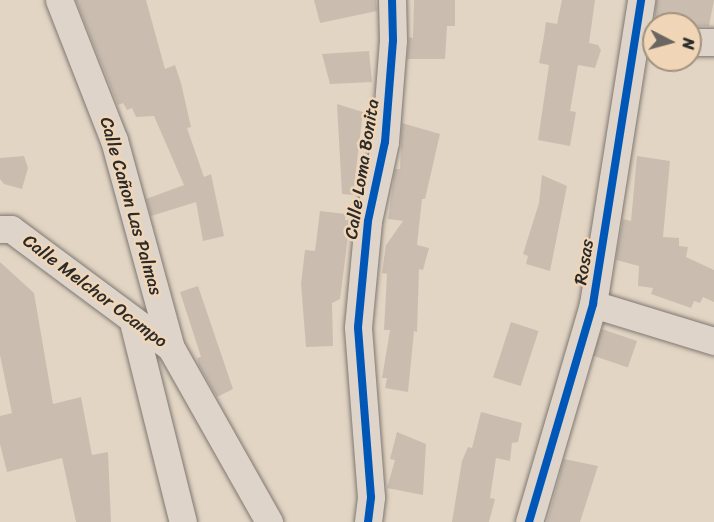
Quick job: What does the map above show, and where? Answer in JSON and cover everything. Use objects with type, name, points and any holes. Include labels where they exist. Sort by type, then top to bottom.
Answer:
[{"type":"street","name":"Calle Cañon Las Palmas","points":[[58,0],[114,140],[171,348]]},
{"type":"street","name":"Calle Loma Bonita","points":[[368,522],[371,497],[358,327],[368,221],[385,142],[393,40],[392,0]]},
{"type":"street","name":"Rosas","points":[[529,522],[593,304],[642,51]]},
{"type":"street","name":"Calle Melchor Ocampo","points":[[0,229],[10,229],[171,348],[269,522]]},
{"type":"street","points":[[593,304],[714,341]]},
{"type":"street","points":[[133,322],[183,522]]},
{"type":"building","points":[[76,0],[146,0],[165,69],[175,65],[181,83],[191,127],[187,128],[204,177],[211,174],[224,236],[203,241],[196,202],[151,216],[146,199],[184,185],[154,116],[136,117],[132,108],[127,110],[123,103],[118,105]]},
{"type":"building","points":[[314,0],[376,0],[377,11],[320,23]]},
{"type":"building","points":[[414,0],[455,0],[455,26],[447,26],[445,59],[407,59],[409,37],[413,38]]},
{"type":"building","points":[[562,0],[595,0],[589,43],[598,45],[601,50],[595,68],[578,65],[570,111],[576,112],[570,146],[538,140],[549,65],[539,63],[546,22],[557,24]]},
{"type":"building","points":[[656,0],[714,0],[709,26],[702,26],[702,12],[655,12]]},
{"type":"building","points":[[369,51],[372,82],[330,84],[322,54]]},
{"type":"building","points":[[337,104],[363,112],[353,195],[342,194]]},
{"type":"building","points":[[402,123],[440,134],[425,199],[422,199],[417,245],[429,248],[423,270],[419,269],[417,332],[414,331],[408,392],[385,388],[387,378],[382,378],[390,330],[384,330],[387,274],[382,273],[386,245],[403,221],[388,219],[395,169],[400,169]]},
{"type":"building","points":[[24,156],[28,168],[22,189],[4,184],[0,179],[0,158]]},
{"type":"building","points":[[637,156],[670,161],[663,237],[679,238],[679,246],[688,247],[686,257],[714,270],[714,302],[703,297],[700,303],[694,301],[691,308],[651,294],[653,288],[638,286],[639,266],[616,260],[623,219],[631,221]]},
{"type":"building","points":[[542,175],[567,186],[550,271],[526,264],[528,256],[523,254],[539,203]]},
{"type":"building","points":[[320,211],[346,214],[345,220],[350,220],[340,299],[332,303],[333,346],[306,347],[301,284],[305,250],[315,251]]},
{"type":"building","points":[[0,262],[34,293],[53,404],[81,397],[92,455],[108,452],[111,522],[76,522],[62,458],[7,472],[0,444],[0,416],[12,413],[0,355]]},
{"type":"building","points":[[198,286],[233,389],[217,397],[199,366],[197,358],[201,357],[180,292]]},
{"type":"building","points":[[511,322],[539,331],[521,386],[493,377]]},
{"type":"building","points":[[602,329],[637,341],[628,368],[593,355]]},
{"type":"building","points":[[481,412],[522,423],[518,442],[512,443],[510,461],[496,458],[490,498],[495,499],[489,522],[452,522],[462,461],[468,447],[472,448]]},
{"type":"building","points":[[397,432],[426,444],[423,495],[387,488],[395,460],[390,459]]},
{"type":"building","points":[[564,459],[598,466],[580,522],[547,522]]},
{"type":"cycle path","points":[[368,522],[371,497],[358,327],[368,221],[385,142],[393,40],[392,0]]},
{"type":"cycle path","points":[[529,522],[593,304],[641,0]]}]
